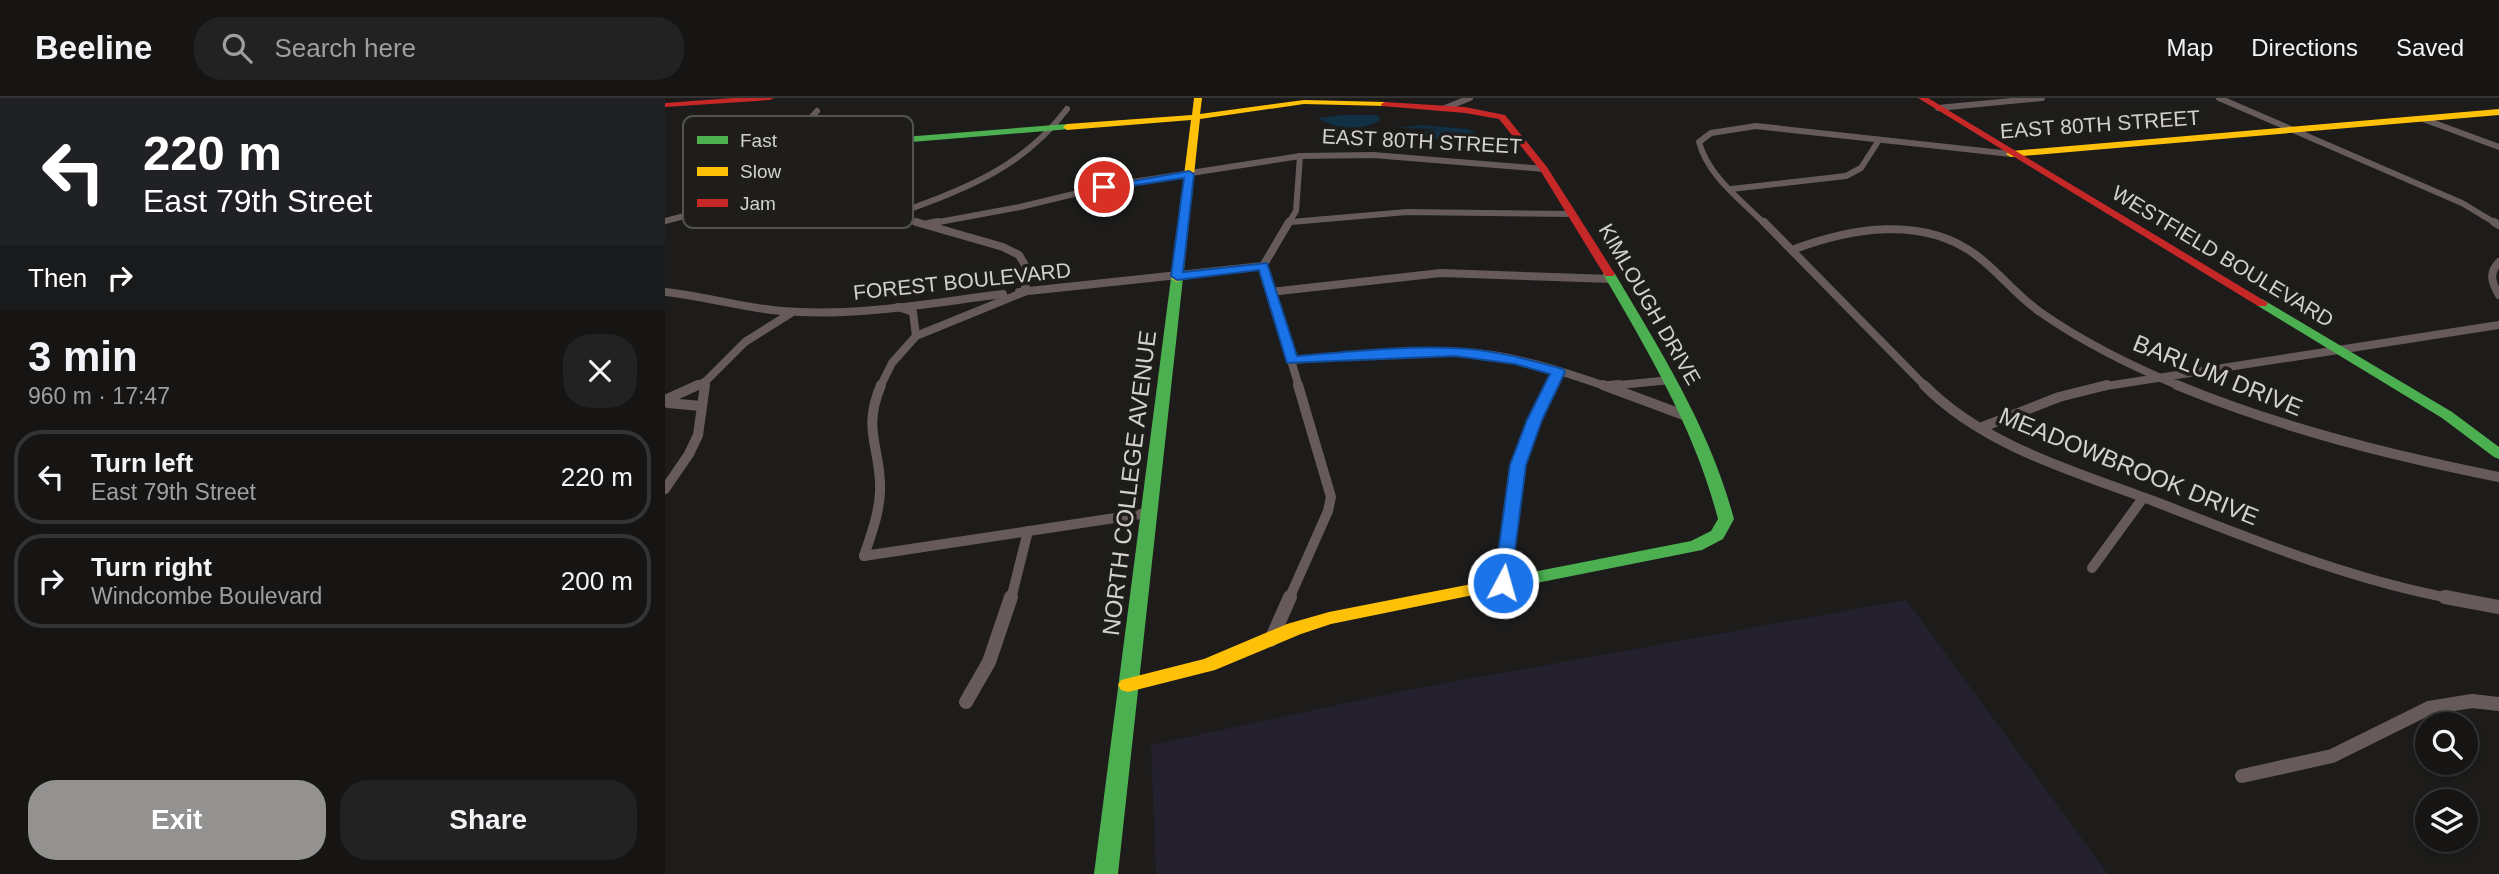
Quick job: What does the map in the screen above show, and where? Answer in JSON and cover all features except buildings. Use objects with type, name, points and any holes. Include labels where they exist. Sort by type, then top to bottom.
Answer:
[{"type":"street","points":[[665,106],[769,98]]},
{"type":"street","name":"NORTH COLLEGE AVENUE","points":[[1105,874],[1198,98]]},
{"type":"street","points":[[913,139],[1196,117],[1318,100],[1445,108],[1470,98]]},
{"type":"street","name":"WESTFIELD BOULEVARD","points":[[1921,98],[2462,425],[2499,454]]},
{"type":"street","points":[[1938,108],[2042,98]]},
{"type":"street","points":[[2219,98],[2466,205],[2499,225]]},
{"type":"street","name":"KIMLOUGH DRIVE","points":[[1445,108],[1500,116],[1544,169],[1671,380],[1709,458],[1723,499],[1726,519],[1713,538],[1696,545],[1503,583]]},
{"type":"street","points":[[913,208],[966,188],[1007,168],[1033,151],[1067,109]]},
{"type":"street","points":[[813,116],[817,111]]},
{"type":"street","name":"EAST 80TH STREET","points":[[1705,135],[1756,126],[2011,154],[2499,112]]},
{"type":"street","points":[[2423,119],[2499,147]]},
{"type":"street","name":"MEADOWBROOK DRIVE","points":[[1705,135],[1699,141],[1703,157],[1731,189],[1929,390],[1980,428],[2047,460],[2340,572],[2421,594],[2499,607]]},
{"type":"street","points":[[1731,189],[1846,176],[1861,168],[1879,139]]},
{"type":"street","name":"EAST 80TH STREET","points":[[925,224],[1008,210],[1107,186],[1300,156],[1358,154],[1544,169]]},
{"type":"street","points":[[1271,640],[1328,511],[1331,497],[1263,266],[1268,254],[1291,222],[1298,203],[1300,156]]},
{"type":"street","points":[[1291,222],[1424,211],[1572,214]]},
{"type":"street","points":[[665,221],[683,216]]},
{"type":"street","points":[[913,221],[996,244],[1016,253],[1029,272],[1024,292],[916,336],[897,356],[885,375],[873,407],[871,433],[879,471],[880,493],[877,516],[864,556],[1149,513]]},
{"type":"street","name":"BARLUM DRIVE","points":[[1792,250],[1835,234],[1872,229],[1915,231],[1952,240],[1984,259],[2023,298],[2047,317],[2158,377],[2342,443],[2419,462],[2499,477]]},
{"type":"street","points":[[2499,262],[2491,271],[2491,279],[2499,295]]},
{"type":"street","name":"FOREST BOULEVARD","points":[[665,292],[793,312],[896,306],[1263,266]]},
{"type":"street","points":[[1270,292],[1441,273],[1612,279]]},
{"type":"street","points":[[896,306],[913,312],[916,336]]},
{"type":"street","points":[[665,401],[705,382],[745,342],[793,312]]},
{"type":"street","points":[[1980,428],[2059,397],[2158,377],[2499,325]]},
{"type":"street","points":[[1291,360],[1412,352],[1455,352],[1516,360],[1689,416]]},
{"type":"street","points":[[1128,685],[1208,665],[1329,618],[1503,583],[1518,465],[1535,420],[1558,372]]},
{"type":"street","points":[[1603,386],[1671,380]]},
{"type":"street","points":[[665,489],[696,440],[705,382]]},
{"type":"street","points":[[665,401],[701,406]]},
{"type":"street","points":[[2092,568],[2143,498]]},
{"type":"street","points":[[966,702],[998,646],[1028,531]]},
{"type":"street","points":[[2242,776],[2333,756],[2432,705],[2459,701],[2499,705]]},
{"type":"shaded area","points":[[1906,600],[2108,874],[1156,874],[1151,745],[1407,690]]},
{"type":"water","points":[[1378,115],[1380,120],[1366,126],[1349,128],[1332,125],[1318,118]]},
{"type":"water","points":[[1421,125],[1468,129],[1497,144],[1478,145],[1406,135],[1438,129],[1399,128]]},
{"type":"traffic: fast","points":[[913,139],[1067,127]]},
{"type":"traffic: fast","points":[[1487,587],[1696,546],[1717,535],[1726,519],[1706,454],[1692,423],[1661,362],[1609,274]]},
{"type":"traffic: fast","points":[[1106,874],[1177,278]]},
{"type":"traffic: fast","points":[[2262,303],[2447,415],[2499,454]]},
{"type":"traffic: slow","points":[[1177,278],[1198,98]]},
{"type":"traffic: slow","points":[[1067,127],[1196,117],[1304,102],[1385,104]]},
{"type":"traffic: slow","points":[[2011,154],[2499,112]]},
{"type":"traffic: slow","points":[[1128,685],[1208,665],[1294,629],[1329,618],[1487,587]]},
{"type":"traffic: jam","points":[[665,105],[770,98]]},
{"type":"traffic: jam","points":[[1922,98],[2262,303]]},
{"type":"traffic: jam","points":[[1385,104],[1465,110],[1502,117],[1544,169],[1609,274]]},
{"type":"route","points":[[1104,187],[1189,174],[1177,276],[1263,266],[1291,360],[1455,352],[1516,360],[1558,372],[1535,420],[1518,465],[1503,583]]}]
